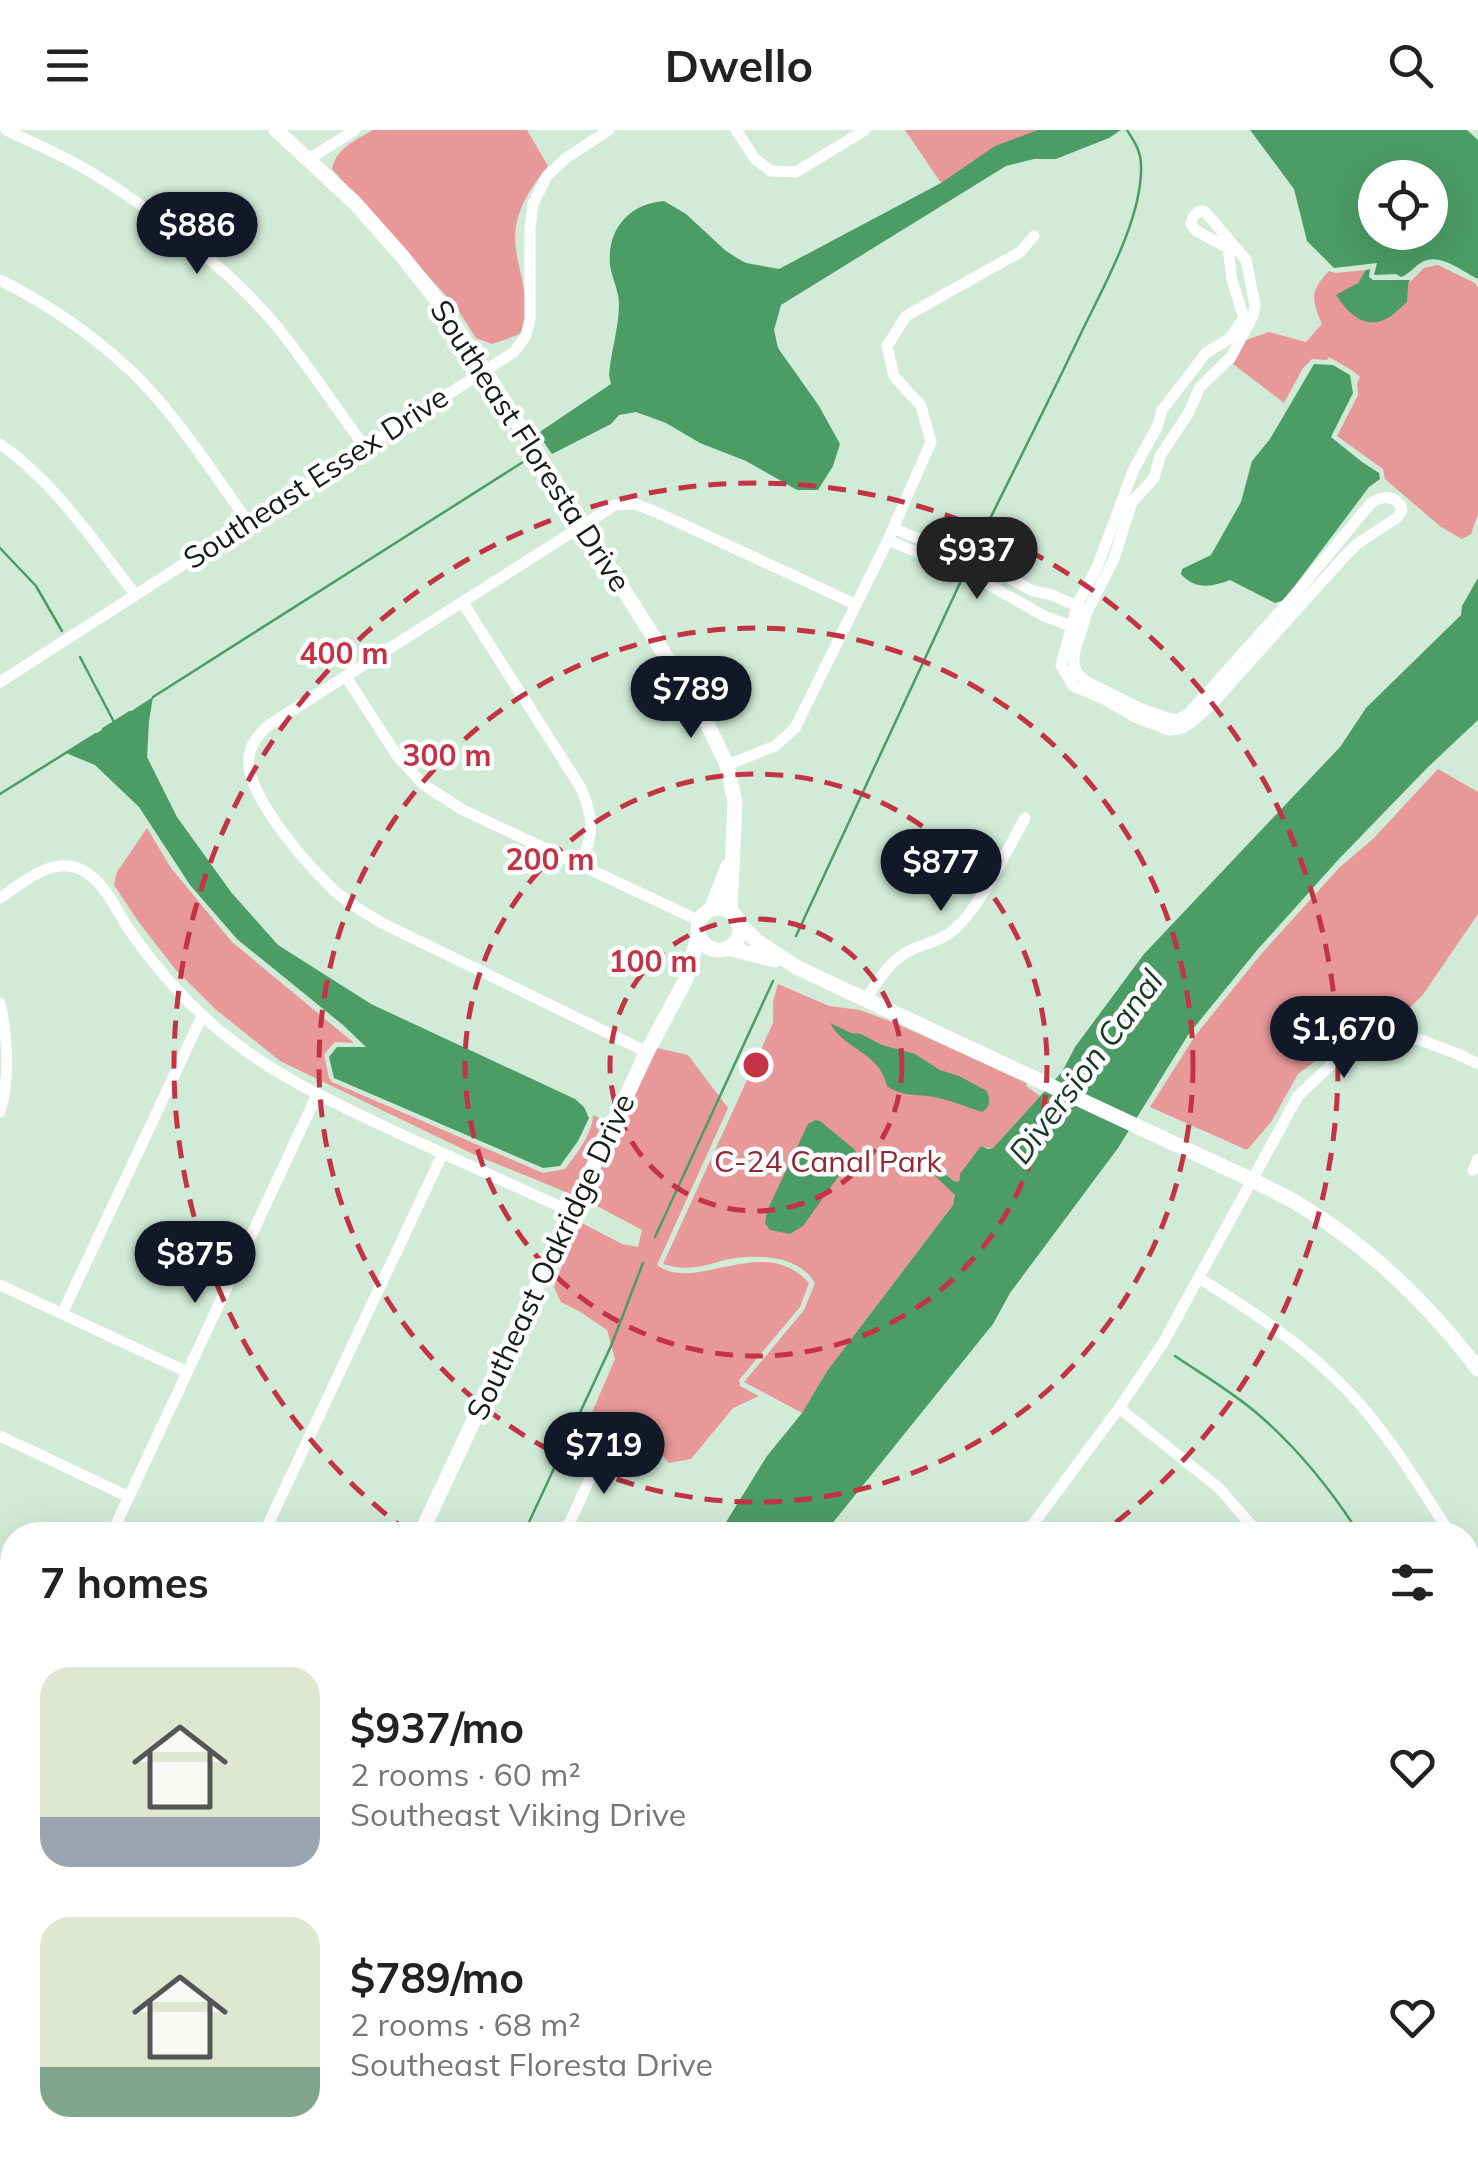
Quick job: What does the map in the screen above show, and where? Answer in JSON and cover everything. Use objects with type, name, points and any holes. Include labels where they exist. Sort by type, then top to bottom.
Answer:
[{"type":"street","points":[[6,130],[70,161],[127,196],[232,280],[277,327],[365,447]]},
{"type":"street","name":"Southeast Floresta Drive","points":[[276,130],[354,202],[440,304],[703,716],[728,766],[735,802],[734,917]]},
{"type":"street","points":[[309,159],[355,130]]},
{"type":"street","name":"Southeast Essex Drive","points":[[0,682],[514,352],[526,336],[530,319],[533,204],[547,176],[566,158],[609,130]]},
{"type":"street","points":[[736,130],[755,160],[772,171],[796,172],[866,130]]},
{"type":"street","points":[[728,766],[775,746],[795,728],[891,534],[931,442],[921,406],[894,376],[887,346],[906,316],[1020,252],[1034,236]]},
{"type":"street","points":[[1228,243],[1246,260],[1255,305],[1253,316],[1244,327],[1206,353],[1162,410],[1133,471],[1114,559],[1082,609],[1061,665],[1064,674],[1073,686],[1122,704],[1155,726],[1180,730],[1212,704],[1327,566],[1370,504],[1384,497],[1396,499],[1402,510],[1398,517],[1327,566]]},
{"type":"street","points":[[0,280],[32,297],[130,370],[180,427],[249,523]]},
{"type":"street","points":[[1124,510],[1154,478],[1160,456],[1188,414],[1200,386],[1231,357],[1244,327]]},
{"type":"street","points":[[1159,421],[1176,431]]},
{"type":"street","points":[[0,444],[53,490],[135,594]]},
{"type":"street","points":[[647,1052],[382,923],[342,897],[314,871],[281,830],[249,774],[248,755],[269,725],[615,505],[635,504],[656,512],[855,604]]},
{"type":"street","points":[[891,534],[1002,574],[1032,592],[1052,595],[1082,609]]},
{"type":"street","points":[[935,553],[1044,616],[1076,628]]},
{"type":"street","points":[[463,603],[581,788],[592,815],[592,831],[582,864]]},
{"type":"street","points":[[346,676],[398,757],[424,785],[463,810],[703,922]]},
{"type":"street","points":[[866,999],[896,960],[950,934],[967,918],[1024,818]]},
{"type":"street","name":"Southeast Floresta Drive","points":[[703,922],[732,857]]},
{"type":"street","points":[[0,898],[48,868],[66,865],[86,872],[99,883],[170,983],[202,1016],[262,1064],[317,1095],[572,1212]]},
{"type":"street","points":[[794,966],[710,948],[701,940],[703,922],[717,908],[734,917],[758,942],[794,966],[1300,1205],[1383,1266],[1419,1299],[1478,1369]]},
{"type":"street","points":[[724,948],[736,940],[734,917]]},
{"type":"street","name":"Southeast Oakridge Drive","points":[[426,1522],[684,981],[703,922]]},
{"type":"street","name":"Southeast Oakridge Drive","points":[[684,981],[724,948]]},
{"type":"street","points":[[0,1004],[7,1035],[0,1112]]},
{"type":"street","points":[[62,1314],[202,1016]]},
{"type":"street","points":[[1034,1522],[1163,1343],[1298,1096],[1337,1059],[1384,1043],[1418,1039],[1478,1064]]},
{"type":"street","points":[[117,1522],[317,1095]]},
{"type":"street","points":[[269,1522],[442,1153]]},
{"type":"street","points":[[1199,1278],[1259,1316],[1309,1354],[1347,1390],[1394,1449],[1442,1522]]},
{"type":"street","points":[[0,1285],[187,1372]]},
{"type":"street","points":[[1119,1408],[1196,1468],[1249,1522]]},
{"type":"street","points":[[0,1436],[129,1497]]},
{"type":"street","points":[[570,1522],[603,1450],[618,1438]]},
{"type":"green space","points":[[373,130],[527,130],[548,166],[526,199],[516,227],[526,312],[519,334],[492,344],[476,338],[456,307],[332,169],[342,150]]},
{"type":"green space","points":[[905,130],[1096,130],[941,183]]},
{"type":"green space","points":[[1438,265],[1478,288],[1478,514],[1471,534],[1462,539],[1441,527],[1385,479],[1383,469],[1337,436],[1358,395],[1360,377],[1353,371],[1329,357],[1312,359],[1284,403],[1233,364],[1246,340],[1269,332],[1306,342],[1322,324],[1314,296],[1329,271],[1367,270],[1358,283],[1408,284],[1424,268]]},
{"type":"green space","points":[[1438,769],[1478,792],[1478,914],[1422,996],[1394,1022],[1347,1037],[1298,1074],[1271,1122],[1247,1150],[1150,1107],[1195,1036],[1262,953],[1339,868],[1373,839]]},
{"type":"green space","points":[[147,828],[171,868],[232,942],[354,1043],[335,1042],[324,1054],[332,1082],[543,1173],[565,1169],[587,1137],[593,1115],[607,1122],[573,1195],[473,1154],[280,1061],[214,1008],[175,969],[114,885],[117,872]]},
{"type":"green space","name":"C-24 Canal Park","points":[[778,984],[829,1006],[860,1010],[895,1023],[1027,1083],[1040,1096],[993,1148],[981,1147],[959,1182],[938,1167],[933,1172],[955,1195],[953,1205],[827,1371],[802,1413],[744,1382],[804,1310],[815,1283],[808,1274],[790,1262],[769,1257],[735,1258],[691,1268],[663,1264],[773,1023]]},
{"type":"green space","points":[[657,1048],[688,1055],[728,1108],[657,1265],[673,1272],[691,1273],[772,1263],[791,1269],[809,1283],[800,1307],[739,1380],[740,1386],[759,1396],[733,1408],[691,1459],[669,1463],[636,1425],[587,1424],[615,1359],[607,1330],[561,1302],[554,1287],[582,1223],[622,1244],[638,1247],[642,1230],[584,1199]]},
{"type":"water","points":[[1038,130],[1121,130],[1056,159],[1034,159],[1006,166],[781,305],[774,330],[778,348],[840,444],[833,466],[818,490],[797,490],[746,461],[636,412],[619,415],[611,424],[552,454],[539,435],[611,384],[619,304],[610,252],[616,230],[630,213],[664,201],[686,214],[737,258],[779,269],[941,183],[995,146]]},
{"type":"water","points":[[1250,130],[1467,130],[1478,140],[1478,279],[1436,259],[1422,262],[1401,277],[1374,275],[1377,263],[1334,268],[1307,241],[1294,189]]},
{"type":"water","points":[[1370,269],[1369,277],[1373,280],[1410,280],[1407,302],[1378,322],[1357,318],[1336,295],[1358,283]]},
{"type":"water","points":[[1314,364],[1333,365],[1350,375],[1353,393],[1331,437],[1379,473],[1380,479],[1369,487],[1284,600],[1275,603],[1230,580],[1210,585],[1192,583],[1181,574],[1182,569],[1211,555],[1241,502],[1252,461],[1270,439]]},
{"type":"water","name":"Diversion Canal","points":[[1478,578],[1478,720],[1338,860],[1188,1035],[1118,1148],[1010,1293],[993,1324],[834,1522],[726,1522],[827,1371],[953,1205],[955,1195],[932,1173],[937,1167],[959,1182],[960,1174],[981,1146],[993,1148],[1062,1072],[1075,1047],[1144,954],[1340,747],[1366,708],[1461,615]]},
{"type":"water","points":[[153,697],[147,757],[177,817],[231,892],[278,945],[371,1004],[575,1099],[589,1118],[560,1166],[543,1168],[334,1078],[329,1057],[337,1047],[366,1047],[237,939],[190,885],[139,807],[95,765],[66,753]]},
{"type":"water","points":[[830,1023],[915,1054],[940,1070],[959,1076],[987,1091],[988,1106],[982,1112],[940,1098],[893,1090],[870,1058]]},
{"type":"water","points":[[815,1120],[856,1152],[803,1226],[790,1234],[770,1230],[765,1223],[767,1211],[808,1124]]},
{"type":"waterway","points":[[975,549],[1102,292],[1129,227],[1141,165],[1127,130]]},
{"type":"waterway","points":[[153,697],[523,462]]},
{"type":"waterway","points":[[0,548],[36,586],[62,631]]},
{"type":"waterway","points":[[796,936],[960,583]]},
{"type":"waterway","points":[[80,657],[114,722]]},
{"type":"waterway","points":[[103,729],[130,712]]},
{"type":"waterway","points":[[0,794],[96,734]]},
{"type":"waterway","points":[[655,1237],[773,981]]},
{"type":"waterway","points":[[529,1522],[611,1346],[643,1263]]},
{"type":"waterway","points":[[1175,1356],[1239,1399],[1273,1428],[1314,1471],[1351,1522]]}]
